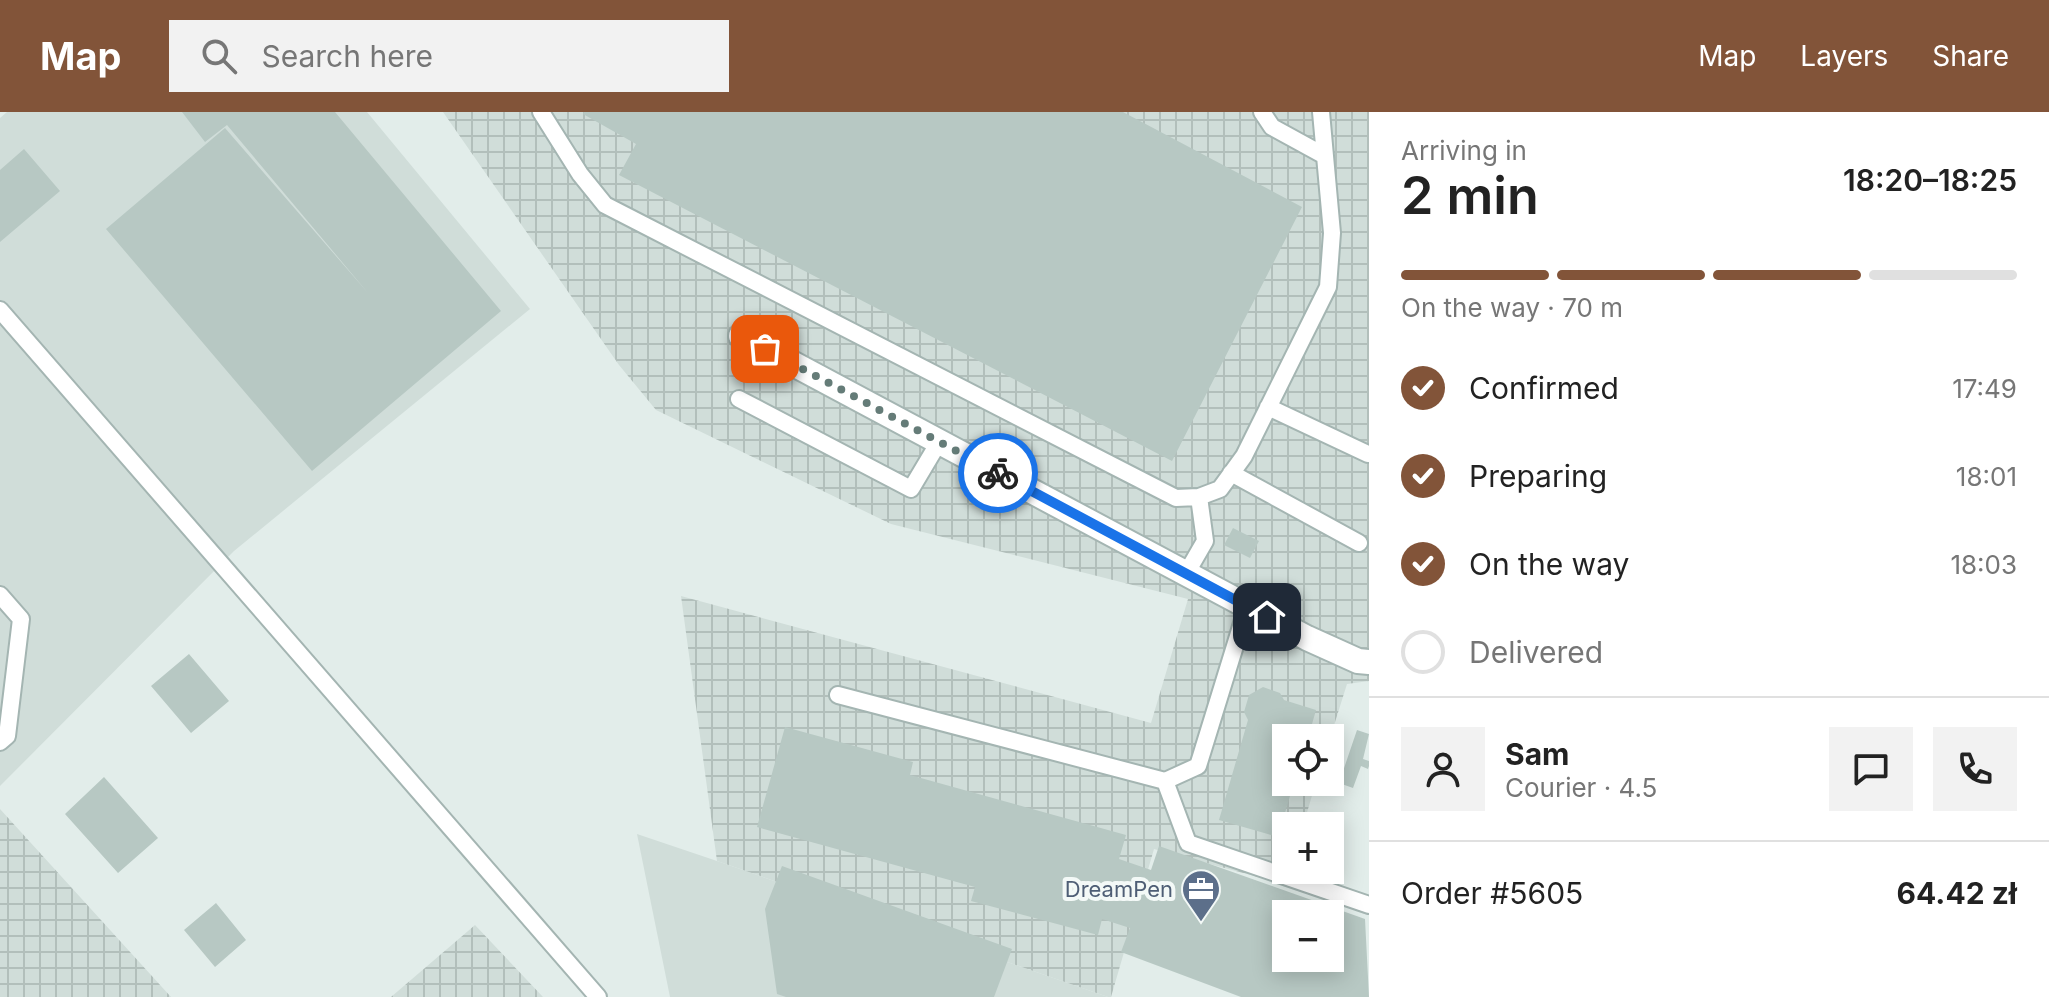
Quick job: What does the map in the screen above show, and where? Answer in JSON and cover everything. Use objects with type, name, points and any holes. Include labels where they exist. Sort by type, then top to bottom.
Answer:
[{"type":"street","points":[[741,336],[1247,607],[1319,644],[1358,661],[1369,662]]},
{"type":"lane","points":[[541,112],[580,174],[605,205],[1176,498],[1199,497],[1220,489],[1244,456],[1328,287],[1332,233],[1321,112]]},
{"type":"lane","points":[[1262,112],[1272,127],[1325,156]]},
{"type":"lane","points":[[0,310],[598,997]]},
{"type":"lane","points":[[739,399],[911,489],[939,442]]},
{"type":"lane","points":[[1268,407],[1368,454]]},
{"type":"lane","points":[[1231,473],[1359,543]]},
{"type":"lane","points":[[1186,574],[1205,541],[1199,497]]},
{"type":"lane","points":[[0,595],[21,619],[7,736],[0,742]]},
{"type":"lane","points":[[838,695],[1165,781],[1198,766],[1247,607]]},
{"type":"lane","points":[[1165,781],[1188,843],[1369,905]]},
{"type":"shaded area","points":[[7,112],[367,112],[530,309],[234,551],[0,786],[0,118]]},
{"type":"shaded area","points":[[443,112],[1369,112],[1369,681],[1347,684],[1334,724],[1272,724],[1272,796],[1312,796],[1307,812],[1272,812],[1272,881],[1154,849],[1111,997],[1108,997],[717,861],[681,596],[1151,723],[1188,599],[891,524],[656,410],[619,365]]},
{"type":"shaded area","points":[[0,809],[171,997],[0,997]]},
{"type":"shaded area","points":[[637,834],[717,861],[1108,997],[670,997]]},
{"type":"shaded area","points":[[475,925],[543,997],[391,997]]},
{"type":"building","points":[[182,112],[335,112],[501,311],[312,471],[106,229],[225,128],[368,293],[227,125],[205,142]]},
{"type":"building","points":[[584,112],[1123,112],[1302,207],[1172,461],[619,175],[636,144]]},
{"type":"building","points":[[24,149],[60,191],[0,242],[0,170]]},
{"type":"building","points":[[1233,528],[1259,541],[1250,558],[1224,545]]},
{"type":"building","points":[[189,654],[229,701],[191,733],[151,686]]},
{"type":"building","points":[[1263,687],[1280,693],[1284,700],[1316,710],[1312,724],[1272,724],[1272,796],[1290,796],[1285,812],[1272,812],[1272,835],[1219,820],[1248,720],[1244,712],[1249,695]]},
{"type":"building","points":[[785,727],[913,762],[910,775],[1126,835],[1119,859],[1151,870],[1159,846],[1311,900],[1272,900],[1272,972],[1344,972],[1344,912],[1365,919],[1369,997],[1241,997],[1121,952],[1130,928],[1102,919],[1098,935],[971,901],[975,887],[757,827]]},
{"type":"building","points":[[1357,730],[1369,734],[1363,759],[1369,761],[1369,766],[1368,769],[1361,766],[1353,788],[1344,785],[1344,768]]},
{"type":"building","points":[[104,777],[158,838],[118,873],[65,814]]},
{"type":"building","points":[[782,866],[1012,949],[994,997],[786,997],[777,994],[765,909]]},
{"type":"building","points":[[216,903],[246,940],[215,967],[184,930]]},
{"type":"way so far","points":[[765,349],[998,473]]},
{"type":"place","name":"DreamPen","points":[[1201,923]]},
{"type":"route","points":[[998,473],[1267,617]]}]
